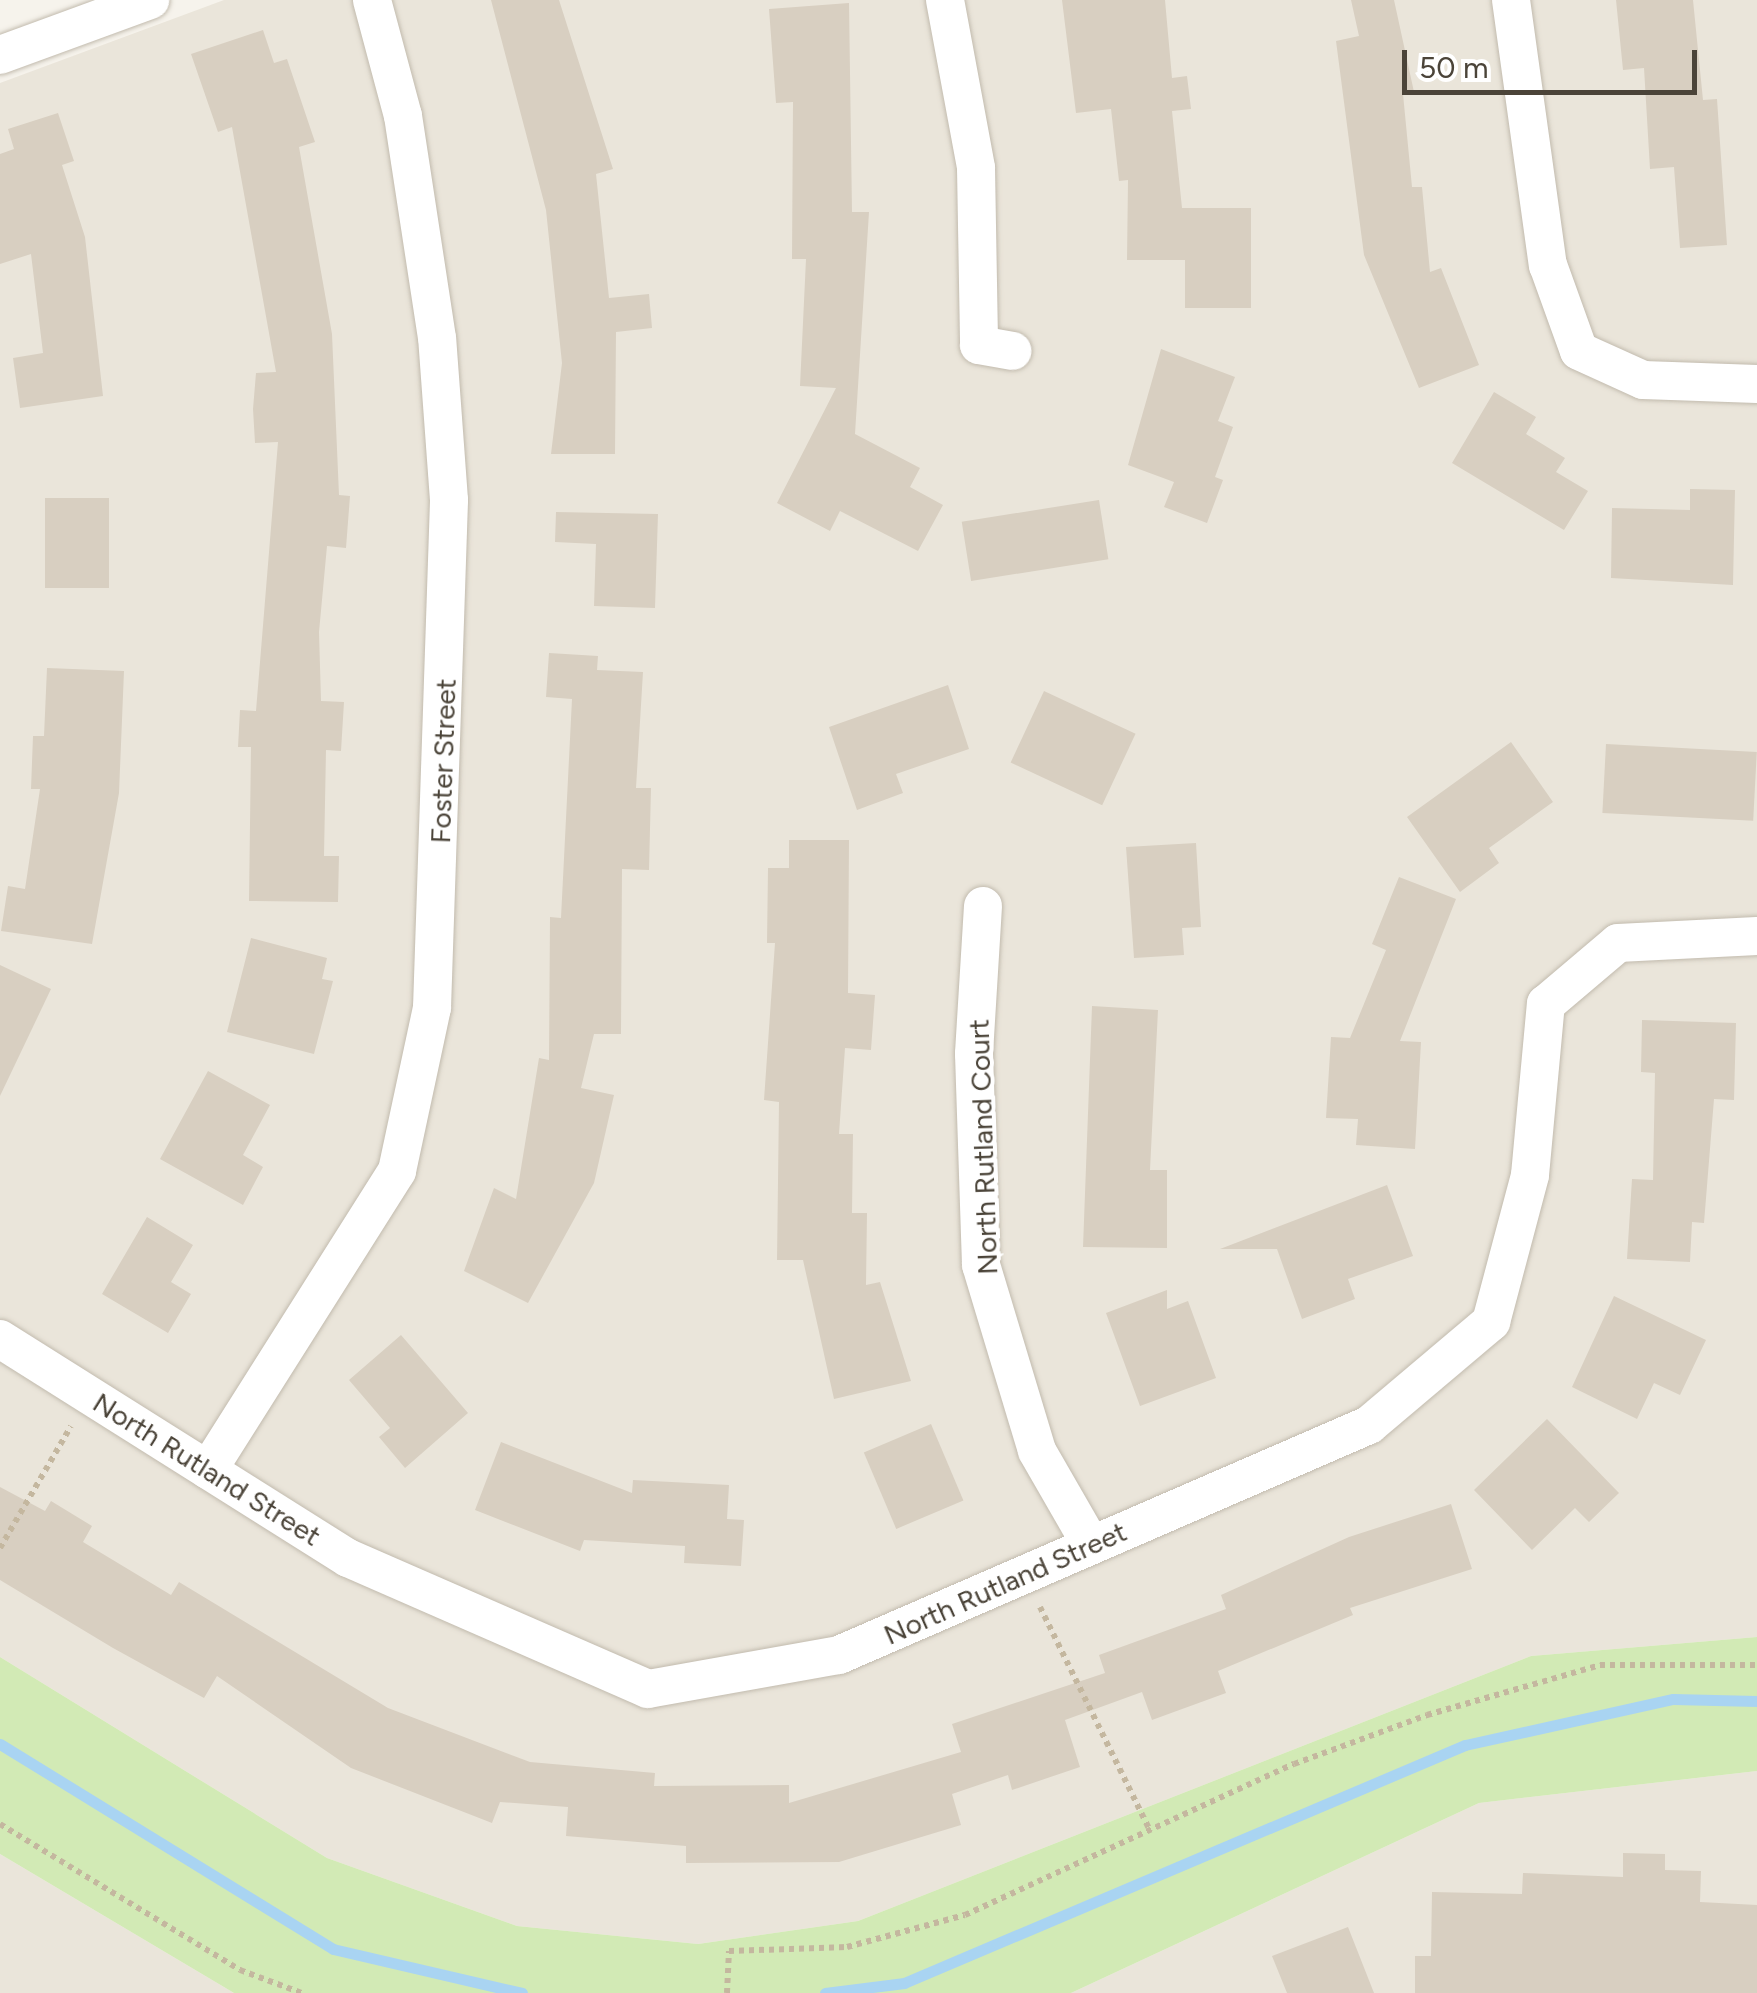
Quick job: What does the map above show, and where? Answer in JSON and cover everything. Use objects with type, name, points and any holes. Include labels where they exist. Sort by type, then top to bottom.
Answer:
[{"type":"street","points":[[0,55],[150,0]]},
{"type":"street","name":"Foster Street","points":[[208,1470],[397,1171],[432,1008],[448,500],[432,301],[403,116],[372,0]]},
{"type":"street","points":[[945,0],[976,168],[979,345],[1012,351]]},
{"type":"street","points":[[1511,0],[1548,265],[1579,351],[1643,380],[1757,384]]},
{"type":"street","name":"North Rutland Court","points":[[984,906],[974,1054],[982,1265],[1037,1451],[1092,1545]]},
{"type":"street","name":"North Rutland Street","points":[[0,1339],[348,1558],[648,1690],[839,1655],[1368,1425],[1491,1322],[1530,1175],[1546,1004],[1618,943],[1757,936]]},
{"type":"path","points":[[0,1548],[89,1395]]},
{"type":"path","points":[[1025,1574],[1150,1831]]},
{"type":"path","points":[[728,1993],[729,1952],[847,1947],[965,1915],[1294,1764],[1600,1665],[1757,1665]]},
{"type":"path","points":[[0,1824],[240,1970],[302,1993]]},
{"type":"shaded area","points":[[224,0],[1757,0],[1757,1637],[1531,1656],[858,1921],[698,1944],[517,1926],[327,1858],[0,1657],[0,83]]},
{"type":"shaded area","points":[[1757,1771],[1757,1993],[1071,1993],[1479,1803]]},
{"type":"shaded area","points":[[0,1854],[234,1993],[0,1993]]},
{"type":"green space","points":[[1757,1637],[1757,1771],[1479,1803],[1071,1993],[234,1993],[0,1854],[0,1657],[327,1858],[517,1926],[698,1944],[858,1921],[1531,1656]]},
{"type":"building","points":[[491,0],[559,0],[613,169],[596,174],[609,298],[649,294],[652,328],[616,332],[615,454],[551,454],[562,363],[546,210]]},
{"type":"building","points":[[1062,0],[1165,0],[1172,78],[1187,76],[1191,109],[1172,111],[1182,208],[1251,208],[1251,308],[1185,308],[1185,260],[1127,260],[1128,180],[1119,181],[1111,109],[1076,113]]},
{"type":"building","points":[[1351,0],[1394,0],[1414,92],[1403,94],[1412,187],[1422,187],[1430,272],[1441,268],[1479,365],[1419,388],[1364,255],[1336,41],[1359,36]]},
{"type":"building","points":[[1616,0],[1693,0],[1703,100],[1717,99],[1727,245],[1680,248],[1674,167],[1650,169],[1644,68],[1623,70]]},
{"type":"building","points":[[849,3],[852,212],[869,212],[855,434],[920,468],[910,487],[943,505],[918,551],[840,511],[830,531],[777,503],[836,388],[800,386],[806,259],[792,259],[793,102],[776,103],[769,9]]},
{"type":"building","points":[[263,30],[274,63],[287,59],[315,142],[299,147],[332,334],[339,495],[350,496],[346,548],[327,546],[319,632],[321,701],[344,702],[341,751],[326,750],[324,856],[339,856],[338,902],[249,901],[251,747],[238,747],[240,710],[256,711],[278,442],[255,443],[253,409],[256,373],[276,372],[232,127],[218,132],[191,54]]},
{"type":"building","points":[[58,113],[74,161],[62,165],[85,237],[103,396],[20,408],[13,358],[43,353],[31,254],[0,264],[0,154],[14,149],[8,129]]},
{"type":"building","points":[[1161,349],[1235,377],[1218,421],[1233,427],[1215,477],[1223,480],[1207,523],[1164,507],[1174,482],[1128,465]]},
{"type":"building","points":[[1494,392],[1536,417],[1526,434],[1565,458],[1556,472],[1588,491],[1564,530],[1452,463]]},
{"type":"building","points":[[1690,489],[1735,490],[1733,585],[1611,578],[1612,508],[1690,510]]},
{"type":"building","points":[[45,498],[109,498],[109,588],[45,588]]},
{"type":"building","points":[[1099,500],[1108,559],[971,581],[962,522]]},
{"type":"building","points":[[556,512],[658,514],[655,608],[594,606],[596,544],[555,542]]},
{"type":"building","points":[[549,653],[598,656],[597,670],[643,672],[636,788],[651,788],[649,870],[622,869],[621,1034],[594,1034],[581,1088],[614,1095],[594,1183],[528,1303],[464,1271],[494,1188],[516,1199],[539,1058],[549,1060],[550,917],[561,918],[572,699],[546,697]]},
{"type":"building","points":[[47,668],[124,671],[119,793],[92,944],[1,931],[8,886],[25,889],[40,789],[31,789],[33,736],[44,736]]},
{"type":"building","points":[[948,685],[969,749],[896,774],[903,793],[857,810],[829,727]]},
{"type":"building","points":[[1044,691],[1136,734],[1102,805],[1011,763]]},
{"type":"building","points":[[1511,742],[1553,802],[1489,848],[1499,863],[1460,892],[1407,817]]},
{"type":"building","points":[[1606,744],[1757,752],[1753,821],[1602,813]]},
{"type":"building","points":[[789,840],[849,840],[848,993],[875,995],[871,1050],[845,1048],[839,1134],[853,1134],[852,1213],[867,1213],[866,1285],[880,1282],[911,1381],[834,1399],[803,1260],[777,1260],[779,1102],[764,1100],[775,943],[767,943],[768,868],[789,868]]},
{"type":"building","points":[[1196,843],[1201,927],[1182,928],[1184,955],[1134,958],[1126,847]]},
{"type":"building","points":[[1399,877],[1456,899],[1400,1041],[1421,1042],[1415,1149],[1356,1145],[1358,1119],[1326,1118],[1331,1037],[1350,1038],[1386,950],[1372,944]]},
{"type":"building","points":[[251,938],[327,958],[322,979],[333,981],[314,1054],[227,1032]]},
{"type":"building","points":[[0,965],[51,989],[0,1096]]},
{"type":"building","points":[[1092,1006],[1158,1010],[1150,1170],[1167,1170],[1167,1248],[1083,1247]]},
{"type":"building","points":[[1642,1020],[1736,1023],[1734,1100],[1714,1099],[1704,1223],[1692,1222],[1690,1262],[1627,1259],[1632,1179],[1653,1180],[1655,1073],[1641,1072]]},
{"type":"building","points":[[208,1071],[270,1105],[243,1155],[263,1167],[243,1205],[160,1159]]},
{"type":"building","points":[[1387,1185],[1413,1256],[1348,1279],[1355,1299],[1302,1319],[1277,1249],[1220,1249]]},
{"type":"building","points":[[147,1217],[193,1245],[171,1282],[191,1294],[168,1333],[102,1294]]},
{"type":"building","points":[[1167,1290],[1167,1309],[1188,1301],[1216,1378],[1140,1406],[1106,1313]]},
{"type":"building","points":[[1614,1296],[1706,1340],[1680,1395],[1654,1383],[1637,1419],[1572,1387]]},
{"type":"building","points":[[401,1335],[468,1413],[405,1468],[379,1437],[390,1428],[349,1380]]},
{"type":"building","points":[[1547,1419],[1619,1493],[1589,1522],[1575,1508],[1532,1550],[1474,1490]]},
{"type":"building","points":[[931,1424],[963,1500],[896,1529],[864,1453]]},
{"type":"building","points":[[501,1442],[632,1493],[633,1480],[729,1485],[727,1519],[744,1520],[741,1566],[684,1563],[685,1546],[584,1540],[580,1551],[475,1510]]},
{"type":"building","points":[[0,1487],[45,1511],[51,1501],[92,1526],[83,1542],[171,1595],[179,1582],[388,1708],[530,1762],[655,1773],[654,1786],[789,1785],[789,1803],[961,1752],[952,1724],[1105,1673],[1099,1655],[1226,1609],[1221,1595],[1349,1537],[1451,1504],[1472,1569],[1350,1608],[1353,1615],[1218,1671],[1226,1693],[1152,1720],[1142,1692],[1065,1720],[1080,1767],[1012,1790],[1008,1775],[952,1794],[961,1825],[839,1862],[686,1863],[686,1846],[566,1836],[568,1807],[500,1802],[492,1823],[351,1768],[217,1676],[204,1698],[0,1580]]},
{"type":"building","points":[[1623,1853],[1665,1854],[1665,1870],[1701,1871],[1700,1902],[1757,1905],[1757,1993],[1415,1993],[1415,1956],[1431,1956],[1432,1892],[1522,1894],[1523,1873],[1623,1877]]},
{"type":"building","points":[[1348,1927],[1374,1993],[1287,1993],[1272,1956]]},
{"type":"waterway","points":[[825,1993],[904,1983],[1465,1745],[1673,1699],[1757,1701]]},
{"type":"waterway","points":[[0,1744],[333,1949],[522,1993]]}]
